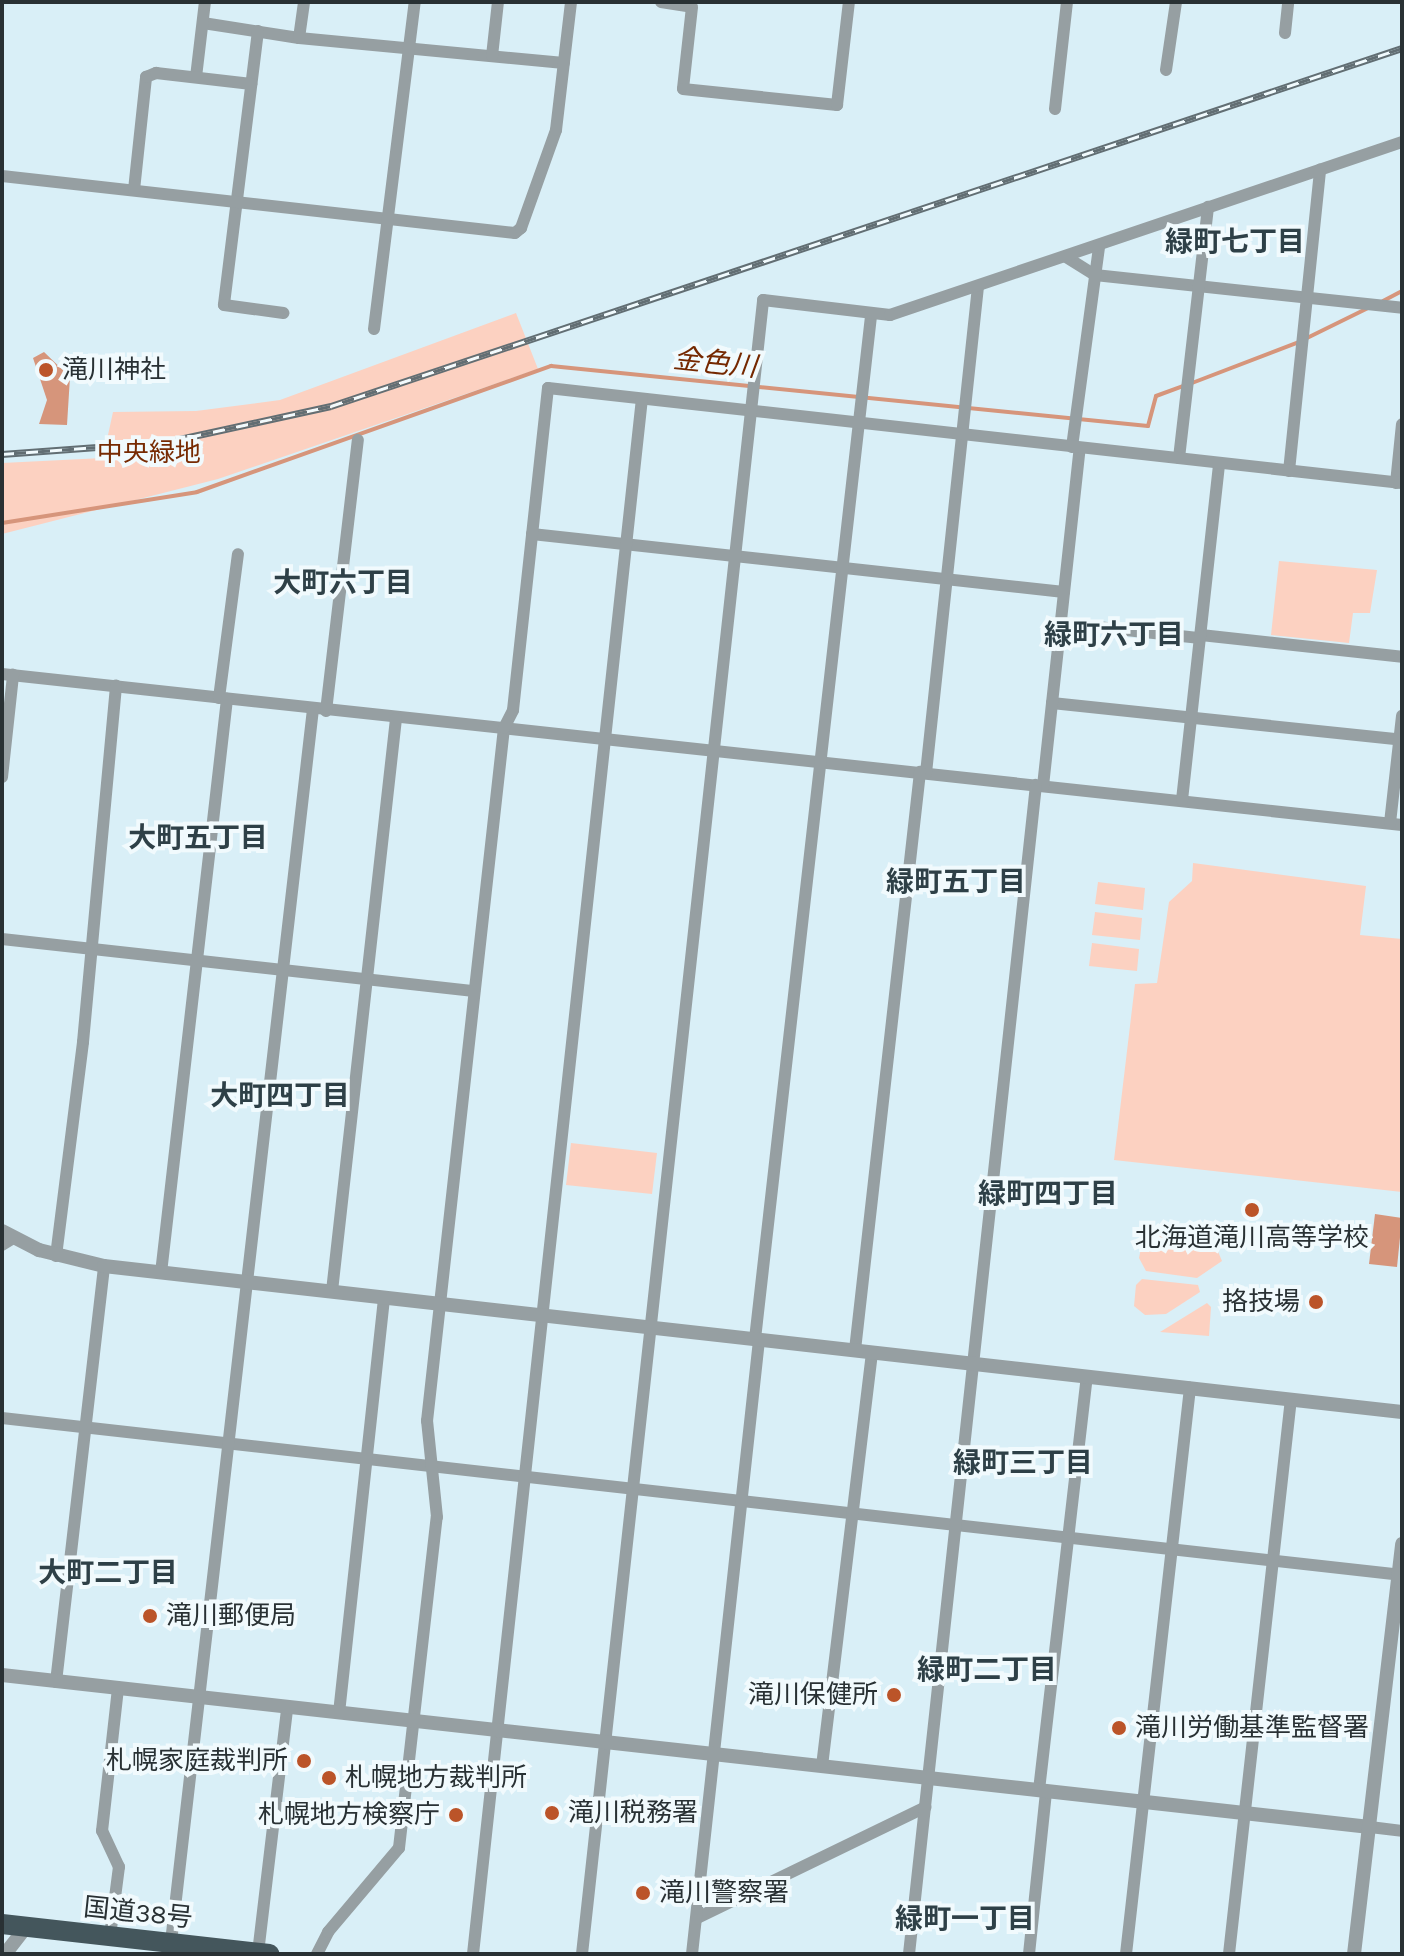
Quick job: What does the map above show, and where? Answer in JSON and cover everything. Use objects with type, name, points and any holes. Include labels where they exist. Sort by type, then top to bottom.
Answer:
[{"type":"highway","name":"国道38号","points":[[2,1924],[110,1936],[144,1947],[171,1942],[269,1954]]},
{"type":"street","points":[[196,77],[205,2]]},
{"type":"street","points":[[299,38],[304,2]]},
{"type":"street","points":[[374,329],[415,2]]},
{"type":"street","points":[[492,56],[498,2]]},
{"type":"street","points":[[2,176],[515,233],[521,228],[556,130],[571,2]]},
{"type":"street","points":[[661,2],[693,5],[683,89],[837,105],[849,2]]},
{"type":"street","points":[[1055,109],[1067,2]]},
{"type":"street","points":[[1166,70],[1176,2]]},
{"type":"street","points":[[1285,33],[1288,2]]},
{"type":"street","points":[[203,23],[299,38],[564,63]]},
{"type":"street","points":[[258,31],[224,305],[283,313]]},
{"type":"street","points":[[134,190],[146,77],[156,73],[251,84]]},
{"type":"street","points":[[582,1954],[648,1327],[763,300],[871,316],[890,315],[1402,142]]},
{"type":"street","points":[[1289,471],[1320,170]]},
{"type":"street","points":[[1179,458],[1208,207]]},
{"type":"street","points":[[909,1954],[1039,785],[1061,623],[1076,448],[1099,246]]},
{"type":"street","points":[[1066,257],[1095,275],[1402,308]]},
{"type":"street","points":[[855,1350],[923,772],[950,581],[978,287]]},
{"type":"street","points":[[692,1954],[743,1501],[757,1339],[856,422],[871,316]]},
{"type":"street","points":[[317,1954],[328,1932],[399,1848],[437,1517],[427,1421],[504,728],[513,710],[548,388],[1399,483],[1402,424]]},
{"type":"street","points":[[473,1954],[642,399]]},
{"type":"street","points":[[171,1942],[283,971],[358,440]]},
{"type":"street","points":[[1182,800],[1219,463]]},
{"type":"street","points":[[532,534],[1064,592]]},
{"type":"street","points":[[161,1273],[197,962],[238,554]]},
{"type":"street","points":[[1061,623],[1402,657]]},
{"type":"street","points":[[2,777],[8,675],[1396,824],[1402,716]]},
{"type":"street","points":[[56,1256],[91,949],[116,686]]},
{"type":"street","points":[[1052,703],[1401,740]]},
{"type":"street","points":[[332,1291],[396,719]]},
{"type":"street","points":[[2,939],[474,991]]},
{"type":"street","points":[[6,1238],[56,1256],[104,1266],[1402,1412]]},
{"type":"street","points":[[56,1682],[104,1266]]},
{"type":"street","points":[[339,1713],[384,1297]]},
{"type":"street","points":[[822,1766],[850,1514],[872,1352]]},
{"type":"street","points":[[1029,1954],[1042,1791],[1087,1377]]},
{"type":"street","points":[[1126,1954],[1190,1388]]},
{"type":"street","points":[[1229,1954],[1291,1399]]},
{"type":"street","points":[[2,1418],[227,1446],[1400,1575]]},
{"type":"street","points":[[1354,1954],[1402,1544]]},
{"type":"street","points":[[2,1675],[1402,1831]]},
{"type":"street","points":[[110,1936],[119,1867],[102,1831],[118,1688]]},
{"type":"street","points":[[258,1953],[287,1708]]},
{"type":"street","points":[[697,1918],[926,1807]]},
{"type":"street","points":[[5,1954],[26,1927]]},
{"type":"green space","name":"中央緑地","points":[[516,313],[538,369],[218,479],[2,534],[2,463],[103,458],[113,412],[196,411],[280,400]]},
{"type":"green space","points":[[1279,561],[1377,570],[1370,613],[1353,613],[1349,643],[1271,635]]},
{"type":"green space","points":[[1193,863],[1366,886],[1360,935],[1402,939],[1402,1192],[1114,1160],[1135,984],[1157,983],[1169,902],[1192,881]]},
{"type":"green space","points":[[1098,882],[1145,888],[1143,910],[1095,904]]},
{"type":"green space","points":[[1095,912],[1142,918],[1140,940],[1092,935]]},
{"type":"green space","points":[[1092,943],[1139,949],[1137,971],[1089,966]]},
{"type":"green space","points":[[571,1143],[657,1153],[652,1194],[566,1185]]},
{"type":"green space","points":[[1144,1233],[1213,1240],[1222,1261],[1197,1278],[1146,1271],[1139,1258]]},
{"type":"green space","points":[[1142,1279],[1198,1285],[1200,1292],[1166,1314],[1145,1315],[1134,1306],[1136,1285]]},
{"type":"green space","points":[[1207,1303],[1211,1307],[1209,1336],[1160,1332]]},
{"type":"shaded area","points":[[44,352],[70,377],[67,425],[39,424],[47,400],[33,358]]},
{"type":"shaded area","points":[[1375,1214],[1402,1218],[1397,1267],[1369,1264]]},
{"type":"waterway","name":"金色川","points":[[1383,301],[1402,291]]},
{"type":"waterway","name":"金色川","points":[[1307,338],[1368,308]]},
{"type":"waterway","name":"金色川","points":[[1192,383],[1299,342]]},
{"type":"waterway","name":"金色川","points":[[2,523],[197,492],[551,366],[1148,426],[1156,396],[1184,386]]},
{"type":"railway","points":[[2,454],[166,442],[331,406],[1402,48]]},
{"type":"place","name":"滝川神社","points":[[46,370]]},
{"type":"place","name":"北海道滝川高等学校","points":[[1252,1210]]},
{"type":"place","name":"挌技場","points":[[1316,1302]]},
{"type":"place","name":"滝川郵便局","points":[[150,1616]]},
{"type":"place","name":"滝川保健所","points":[[894,1695]]},
{"type":"place","name":"滝川労働基準監督署","points":[[1119,1728]]},
{"type":"place","name":"札幌家庭裁判所","points":[[304,1761]]},
{"type":"place","name":"札幌地方裁判所","points":[[329,1778]]},
{"type":"place","name":"滝川税務署","points":[[552,1813]]},
{"type":"place","name":"札幌地方検察庁","points":[[456,1815]]},
{"type":"place","name":"滝川警察署","points":[[643,1893]]},
{"type":"district","name":"緑町七丁目","points":[[1235,242]]},
{"type":"district","name":"大町六丁目","points":[[343,583]]},
{"type":"district","name":"緑町六丁目","points":[[1114,635]]},
{"type":"district","name":"大町五丁目","points":[[198,838]]},
{"type":"district","name":"緑町五丁目","points":[[956,882]]},
{"type":"district","name":"大町四丁目","points":[[280,1096]]},
{"type":"district","name":"緑町四丁目","points":[[1048,1194]]},
{"type":"district","name":"緑町三丁目","points":[[1023,1463]]},
{"type":"district","name":"大町二丁目","points":[[108,1573]]},
{"type":"district","name":"緑町二丁目","points":[[987,1670]]},
{"type":"district","name":"緑町一丁目","points":[[965,1919]]}]
